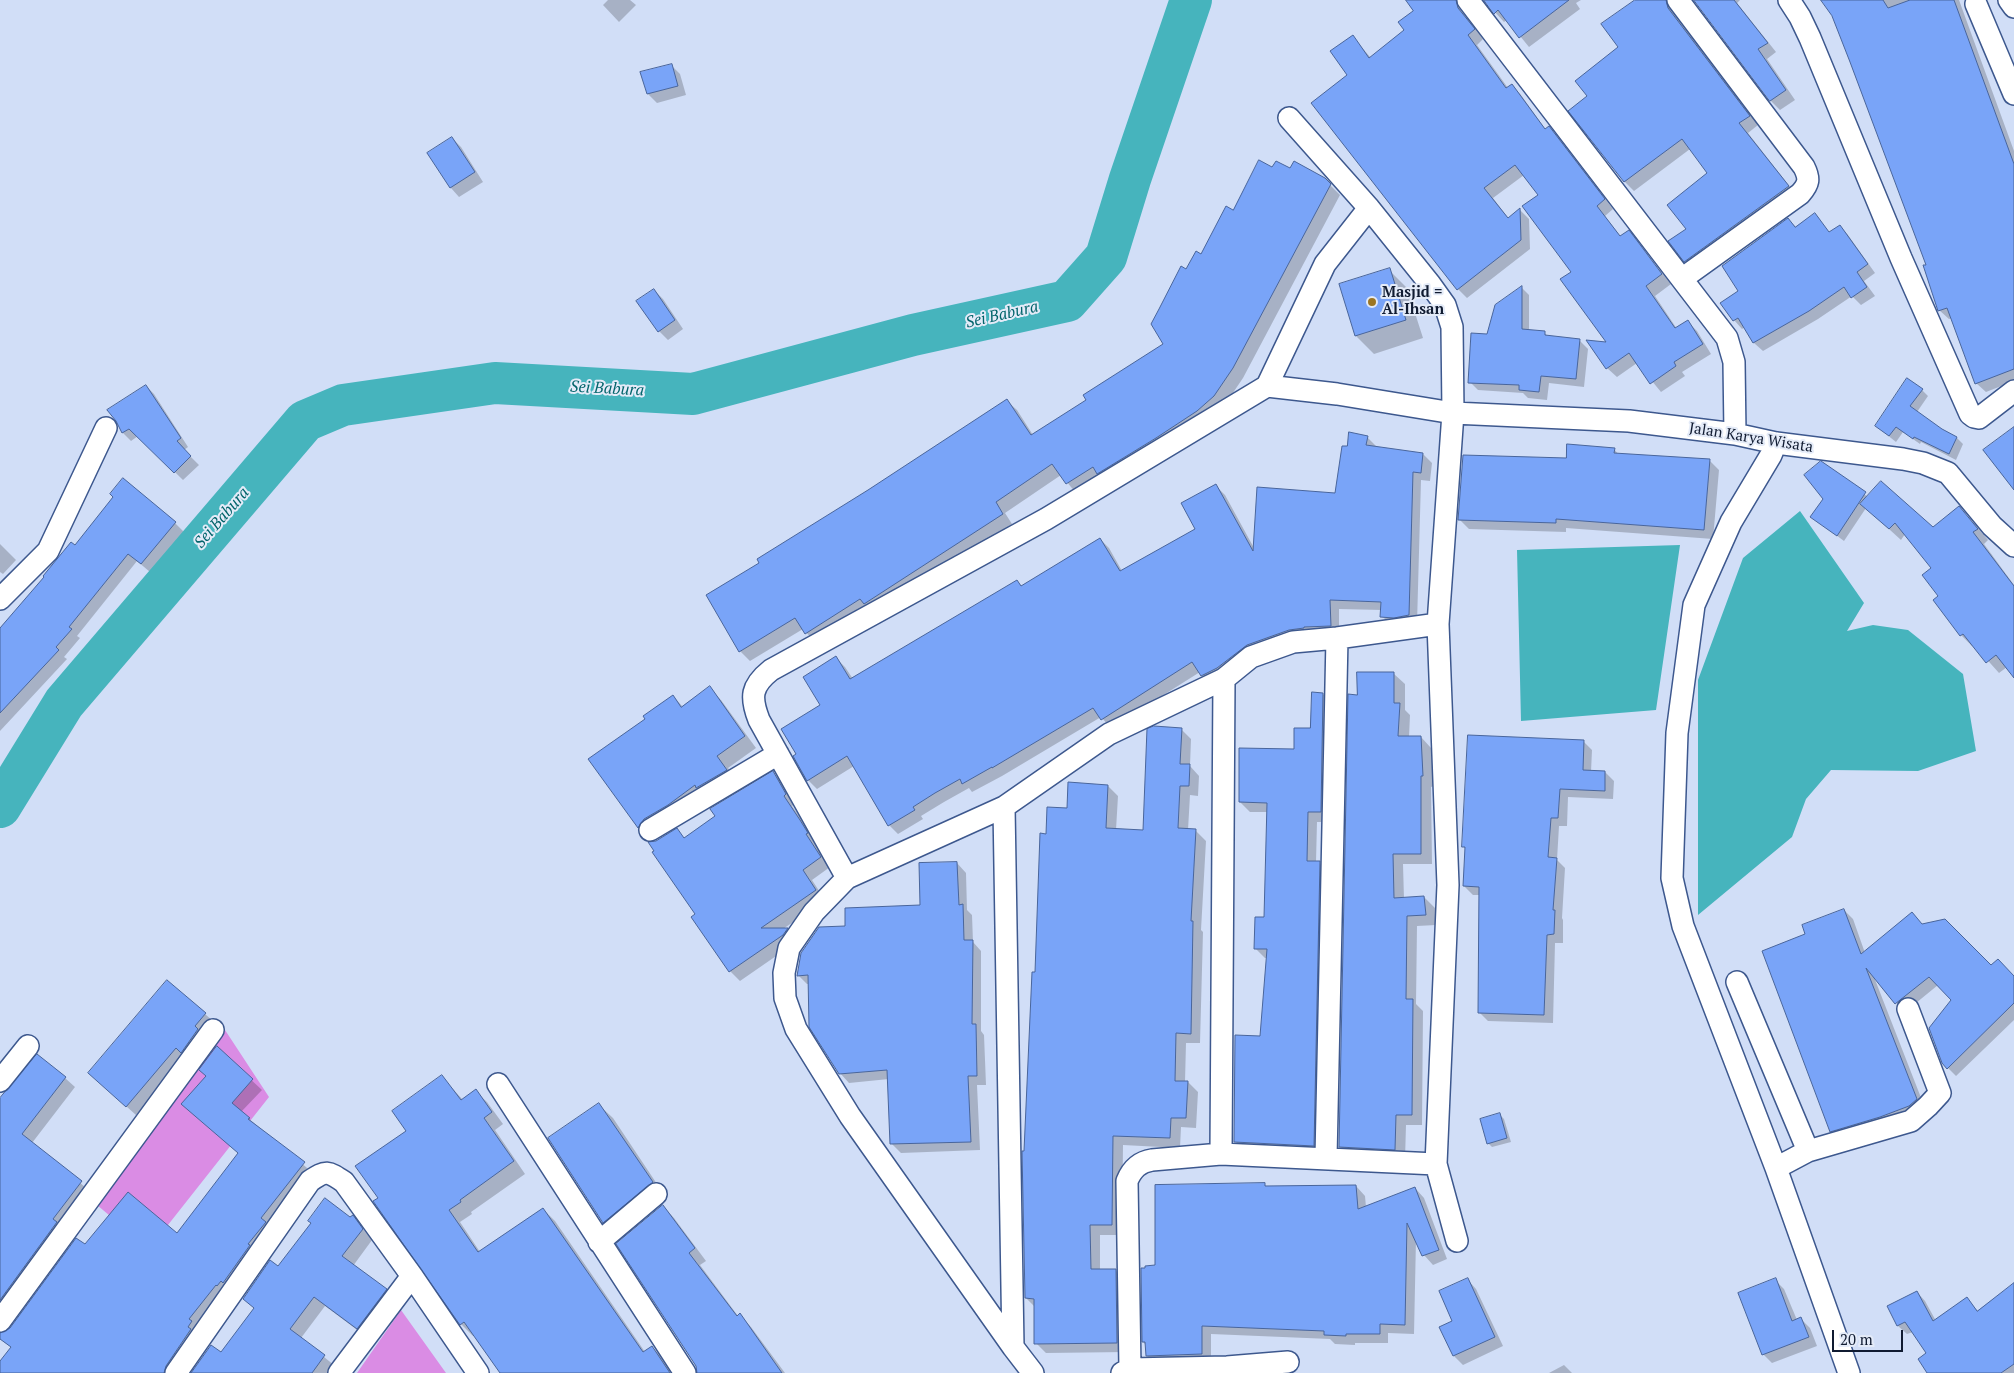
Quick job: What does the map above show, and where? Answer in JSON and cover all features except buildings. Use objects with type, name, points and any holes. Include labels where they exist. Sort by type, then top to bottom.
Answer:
[{"type":"street","points":[[1468,0],[1683,278],[1727,338],[1734,362],[1735,434]]},
{"type":"street","points":[[1678,0],[1804,167],[1809,180],[1808,185],[1800,194],[1683,278]]},
{"type":"street","points":[[1789,0],[1810,38],[1970,414],[1979,418],[2014,391]]},
{"type":"street","points":[[2009,0],[2014,7]]},
{"type":"street","points":[[1974,2],[2014,58]]},
{"type":"street","points":[[1974,2],[2014,94]]},
{"type":"street","points":[[1290,118],[1369,208],[1445,305],[1452,327],[1453,413],[1438,624],[1448,885],[1436,1164],[1457,1241]]},
{"type":"street","points":[[847,878],[759,720],[753,704],[754,689],[759,680],[771,670],[1046,519],[1267,386],[1325,264],[1369,208]]},
{"type":"street","name":"Jalan Karya Wisata","points":[[1267,386],[1337,394],[1453,413],[1629,421],[1735,434],[1776,443],[1923,463],[1948,473],[1992,526],[2014,546]]},
{"type":"street","points":[[0,599],[48,551],[106,428]]},
{"type":"street","points":[[1776,443],[1771,455],[1730,522],[1694,605],[1677,733],[1672,878],[1683,926],[1776,1168],[1849,1373]]},
{"type":"street","points":[[1033,1373],[1013,1348],[850,1116],[796,1029],[785,998],[784,972],[788,948],[814,912],[847,878],[1004,807],[1109,734],[1224,679],[1251,657],[1293,642],[1438,624]]},
{"type":"street","points":[[1326,1158],[1337,638]]},
{"type":"street","points":[[1221,1154],[1224,679]]},
{"type":"street","points":[[650,830],[778,754]]},
{"type":"street","points":[[1004,807],[1013,1348]]},
{"type":"street","points":[[1737,982],[1808,1151]]},
{"type":"street","points":[[1776,1168],[1808,1151],[1911,1120],[1940,1093],[1908,1009]]},
{"type":"street","points":[[0,1321],[213,1030]]},
{"type":"street","points":[[0,1082],[28,1046]]},
{"type":"street","points":[[498,1084],[685,1373]]},
{"type":"street","points":[[1288,1362],[1227,1370],[1126,1371],[1127,1181],[1130,1174],[1136,1166],[1145,1161],[1221,1154],[1436,1164]]},
{"type":"street","points":[[176,1373],[310,1181],[321,1174],[332,1174],[344,1182],[412,1276],[478,1373]]},
{"type":"street","points":[[599,1242],[656,1194]]},
{"type":"street","points":[[339,1373],[412,1276]]},
{"type":"shaded area","points":[[1800,511],[1864,603],[1847,631],[1873,625],[1908,630],[1963,674],[1976,751],[1918,771],[1831,770],[1806,799],[1792,837],[1698,915],[1698,680],[1743,558]]},
{"type":"shaded area","points":[[1680,545],[1656,710],[1521,721],[1517,550]]},
{"type":"shaded area","points":[[225,1030],[269,1097],[149,1249],[90,1199]]},
{"type":"shaded area","points":[[401,1310],[446,1373],[357,1373]]},
{"type":"waterway","name":"Sei Babura","points":[[0,807],[64,703],[305,421],[343,405],[495,383],[693,394],[913,335],[1067,301],[1106,257],[1130,179],[1191,0]]},
{"type":"place","name":"Masjid = Al-Ihsan","points":[[1372,302]]}]
